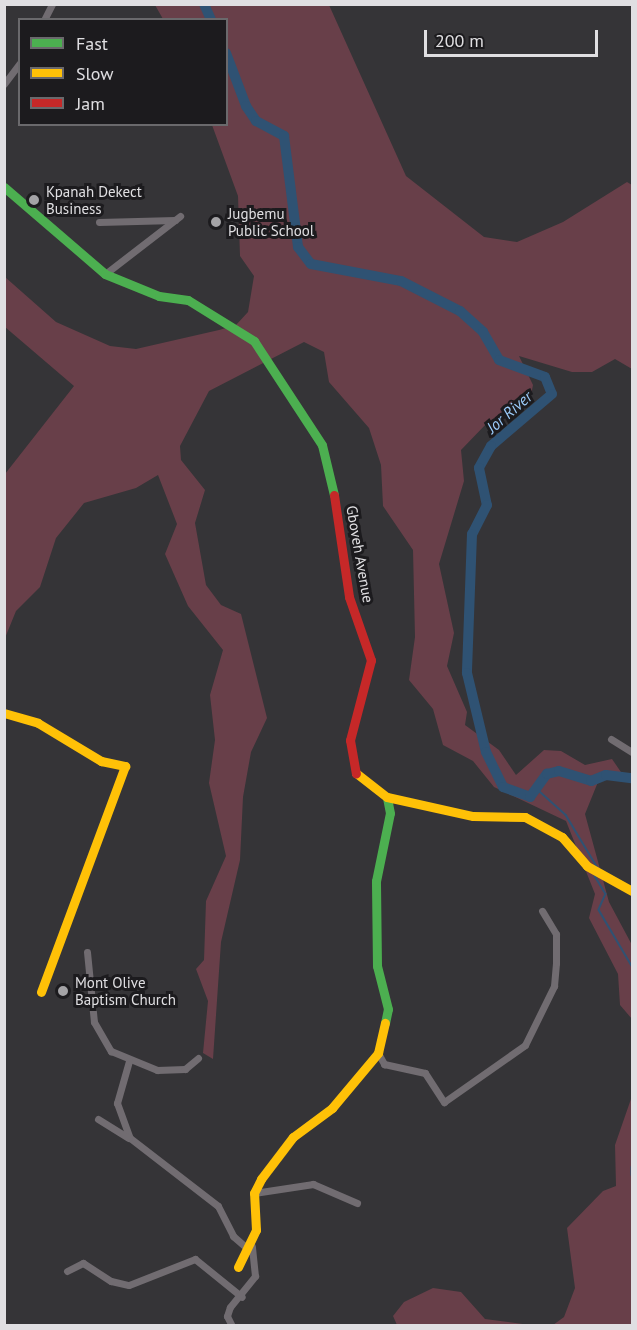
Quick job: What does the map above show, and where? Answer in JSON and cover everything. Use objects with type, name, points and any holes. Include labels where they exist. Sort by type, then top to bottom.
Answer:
[{"type":"street","points":[[45,18],[52,4]]},
{"type":"street","points":[[4,84],[18,66]]},
{"type":"street","name":"Gboveh Avenue","points":[[4,187],[105,274],[159,296],[188,300],[254,341],[302,407],[322,445],[339,514],[349,597],[371,660],[350,740],[356,776],[387,797],[473,816],[525,817],[562,837],[587,866],[633,891]]},
{"type":"street","points":[[99,222],[178,218],[105,274]]},
{"type":"street","points":[[4,713],[54,731],[101,761],[123,762],[125,773],[40,992]]},
{"type":"street","points":[[611,740],[633,752]]},
{"type":"street","points":[[232,1326],[227,1316],[255,1276],[251,1247],[254,1193],[293,1137],[332,1108],[378,1053],[388,1009],[377,966],[376,909],[380,852],[390,813],[387,797]]},
{"type":"street","points":[[378,1053],[384,1064],[425,1073],[444,1102],[525,1045],[554,986],[556,934],[542,911]]},
{"type":"street","points":[[87,952],[100,1040],[129,1061],[171,1070],[192,1066],[198,1058]]},
{"type":"street","points":[[129,1061],[117,1103],[130,1138]]},
{"type":"street","points":[[98,1119],[130,1138],[218,1206],[233,1236],[251,1247]]},
{"type":"street","points":[[254,1193],[313,1184],[357,1203]]},
{"type":"street","points":[[238,1267],[251,1247]]},
{"type":"street","points":[[67,1270],[83,1263],[111,1281],[129,1285],[195,1259],[242,1297]]},
{"type":"shaded area","points":[[155,5],[329,5],[406,176],[484,237],[517,242],[563,222],[627,182],[632,185],[632,369],[615,359],[592,372],[572,372],[519,356],[533,385],[530,400],[489,421],[461,450],[464,481],[439,564],[454,633],[447,666],[467,712],[465,725],[499,750],[516,775],[544,750],[561,751],[585,765],[612,759],[623,775],[600,777],[585,814],[609,902],[632,945],[632,1019],[620,1005],[618,974],[589,918],[595,894],[566,821],[494,787],[473,761],[443,745],[433,709],[409,680],[415,637],[413,550],[383,506],[381,465],[369,428],[329,382],[324,352],[304,342],[209,391],[180,446],[181,460],[205,490],[195,523],[206,585],[221,605],[241,614],[267,718],[251,752],[243,797],[240,860],[221,942],[213,1059],[203,1053],[208,1001],[196,969],[204,960],[206,901],[226,856],[209,783],[215,740],[210,695],[223,650],[188,606],[165,554],[177,524],[158,475],[136,488],[84,503],[56,538],[40,587],[16,611],[5,638],[5,474],[74,386],[5,327],[5,277],[56,322],[110,346],[136,349],[219,330],[236,325],[248,312],[254,276],[240,256],[238,196],[212,126],[228,126],[228,18],[162,18]]},
{"type":"shaded area","points":[[632,1096],[632,1325],[553,1325],[564,1317],[575,1288],[567,1228],[603,1191],[616,1186],[615,1145]]},
{"type":"shaded area","points":[[433,1288],[461,1292],[485,1319],[530,1325],[397,1325],[393,1316],[404,1302]]},
{"type":"waterway","name":"Jor River","points":[[204,4],[210,18]]},
{"type":"waterway","name":"Jor River","points":[[228,58],[246,106],[256,121],[284,136],[298,247],[311,264],[401,281],[460,311],[483,332],[499,360],[545,377],[552,394],[491,446],[479,468],[487,505],[472,534],[467,673],[486,752],[503,787],[530,797],[547,774],[559,771],[591,781],[606,775],[632,778]]},
{"type":"waterway","points":[[530,797],[536,788],[566,815],[598,868]]},
{"type":"waterway","points":[[595,876],[606,894],[599,910],[632,966]]},
{"type":"waterway","points":[[632,1167],[632,1175]]},
{"type":"traffic: fast","points":[[4,187],[105,274],[159,296],[188,300],[254,341],[322,445],[334,495]]},
{"type":"traffic: fast","points":[[385,1023],[388,1009],[377,966],[376,881],[390,813],[387,797]]},
{"type":"traffic: slow","points":[[4,713],[38,723],[101,761],[125,766],[41,992]]},
{"type":"traffic: slow","points":[[356,773],[387,797],[473,816],[525,817],[562,837],[587,866],[632,891]]},
{"type":"traffic: slow","points":[[238,1267],[256,1230],[254,1193],[261,1179],[293,1137],[332,1108],[378,1053],[385,1023]]},
{"type":"traffic: jam","points":[[334,495],[349,597],[371,660],[350,740],[356,773]]},
{"type":"place","name":"Kpanah Dekect Business","points":[[34,200]]},
{"type":"place","name":"Jugbemu Public School","points":[[216,222]]},
{"type":"place","name":"Mont Olive Baptism Church","points":[[63,991]]}]
